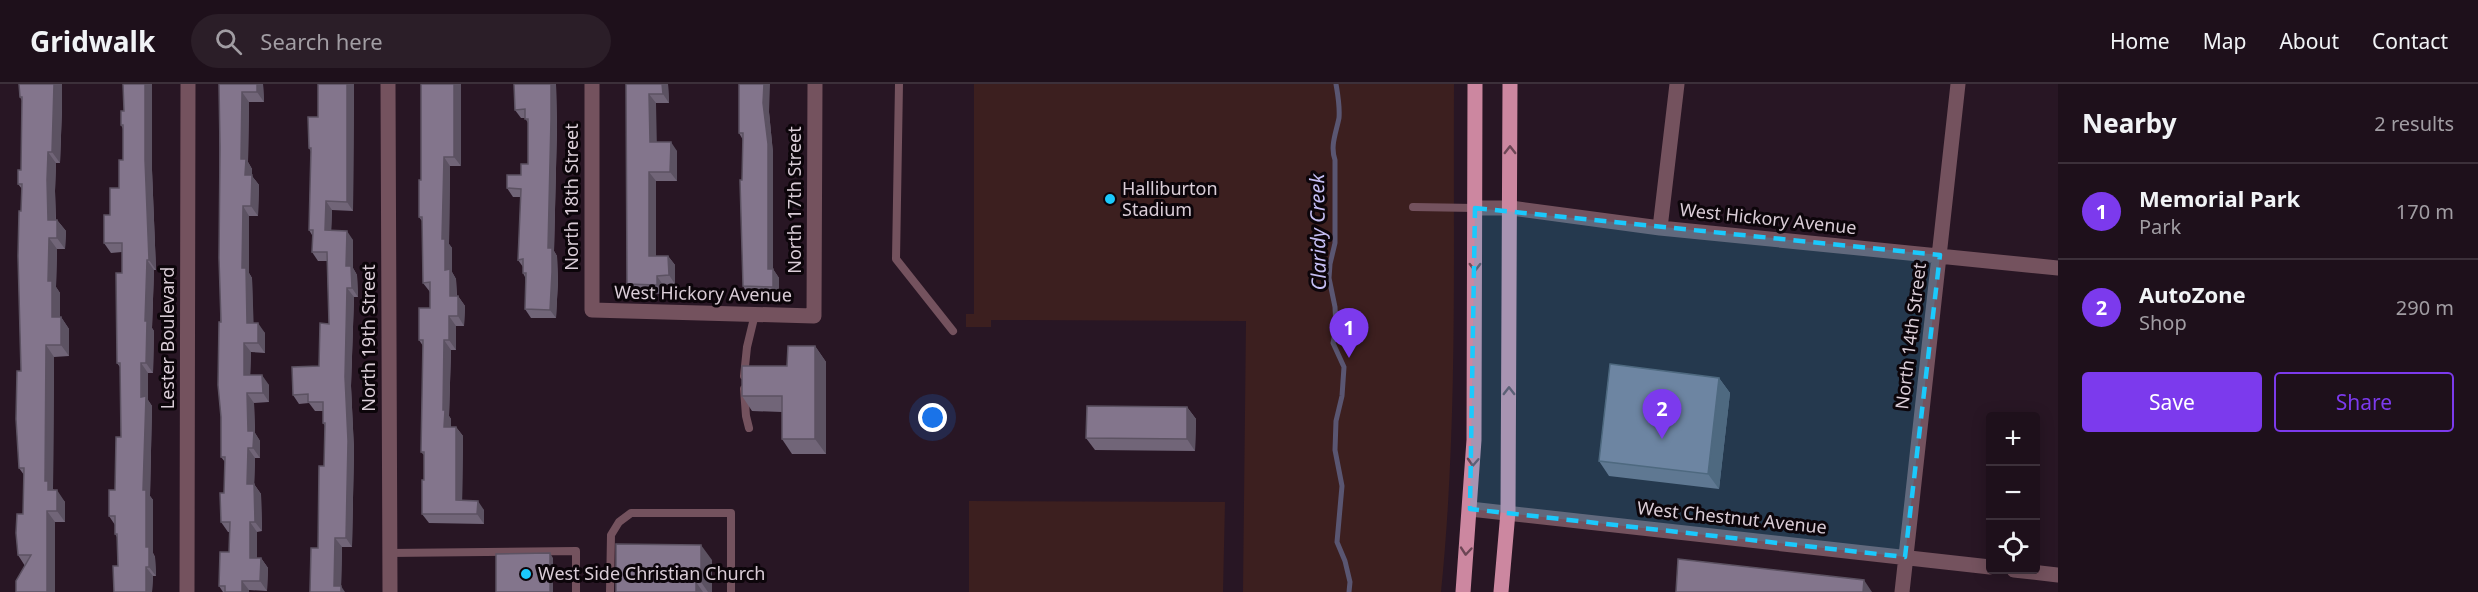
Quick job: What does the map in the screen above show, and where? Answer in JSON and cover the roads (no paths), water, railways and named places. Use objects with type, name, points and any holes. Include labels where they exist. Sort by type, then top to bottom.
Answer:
[{"type":"main road","points":[[1463,592],[1474,440],[1475,84]]},
{"type":"main road","points":[[1501,592],[1508,512],[1510,84]]},
{"type":"street","name":"Lester Boulevard","points":[[188,84],[188,592]]},
{"type":"street","name":"North 19th Street","points":[[388,84],[390,592]]},
{"type":"street","name":"North 18th Street","points":[[591,310],[592,84]]},
{"type":"street","name":"North 17th Street","points":[[814,316],[815,84]]},
{"type":"street","points":[[1660,228],[1677,84]]},
{"type":"street","name":"North 14th Street","points":[[1902,592],[1958,84]]},
{"type":"street","name":"West Hickory Avenue","points":[[1475,208],[1510,208],[1660,228],[2058,268]]},
{"type":"street","name":"West Hickory Avenue","points":[[591,310],[814,316]]},
{"type":"street","name":"West Chestnut Avenue","points":[[1470,509],[1986,567]]},
{"type":"street","points":[[2040,572],[2058,574]]},
{"type":"lane","points":[[899,84],[896,259],[953,331]]},
{"type":"lane","points":[[1413,207],[1475,208]]},
{"type":"lane","points":[[749,428],[745,407],[744,374],[747,347],[755,314]]},
{"type":"lane","points":[[610,592],[611,535],[619,522],[631,513],[731,513],[731,592]]},
{"type":"lane","points":[[389,553],[576,551],[576,592]]},
{"type":"waterway","name":"Claridy Creek","points":[[1336,84],[1339,118],[1333,150],[1335,243],[1329,278],[1335,307],[1336,328],[1333,343],[1344,367],[1342,396],[1336,421],[1335,450],[1342,486],[1337,542],[1345,561],[1350,582],[1349,592]]},
{"type":"place","name":"Halliburton Stadium","points":[[1110,199]]},
{"type":"place","name":"Memorial Park","points":[[1349,358]]},
{"type":"place","name":"AutoZone","points":[[1662,439]]},
{"type":"place","name":"West Side Christian Church","points":[[526,574]]}]
